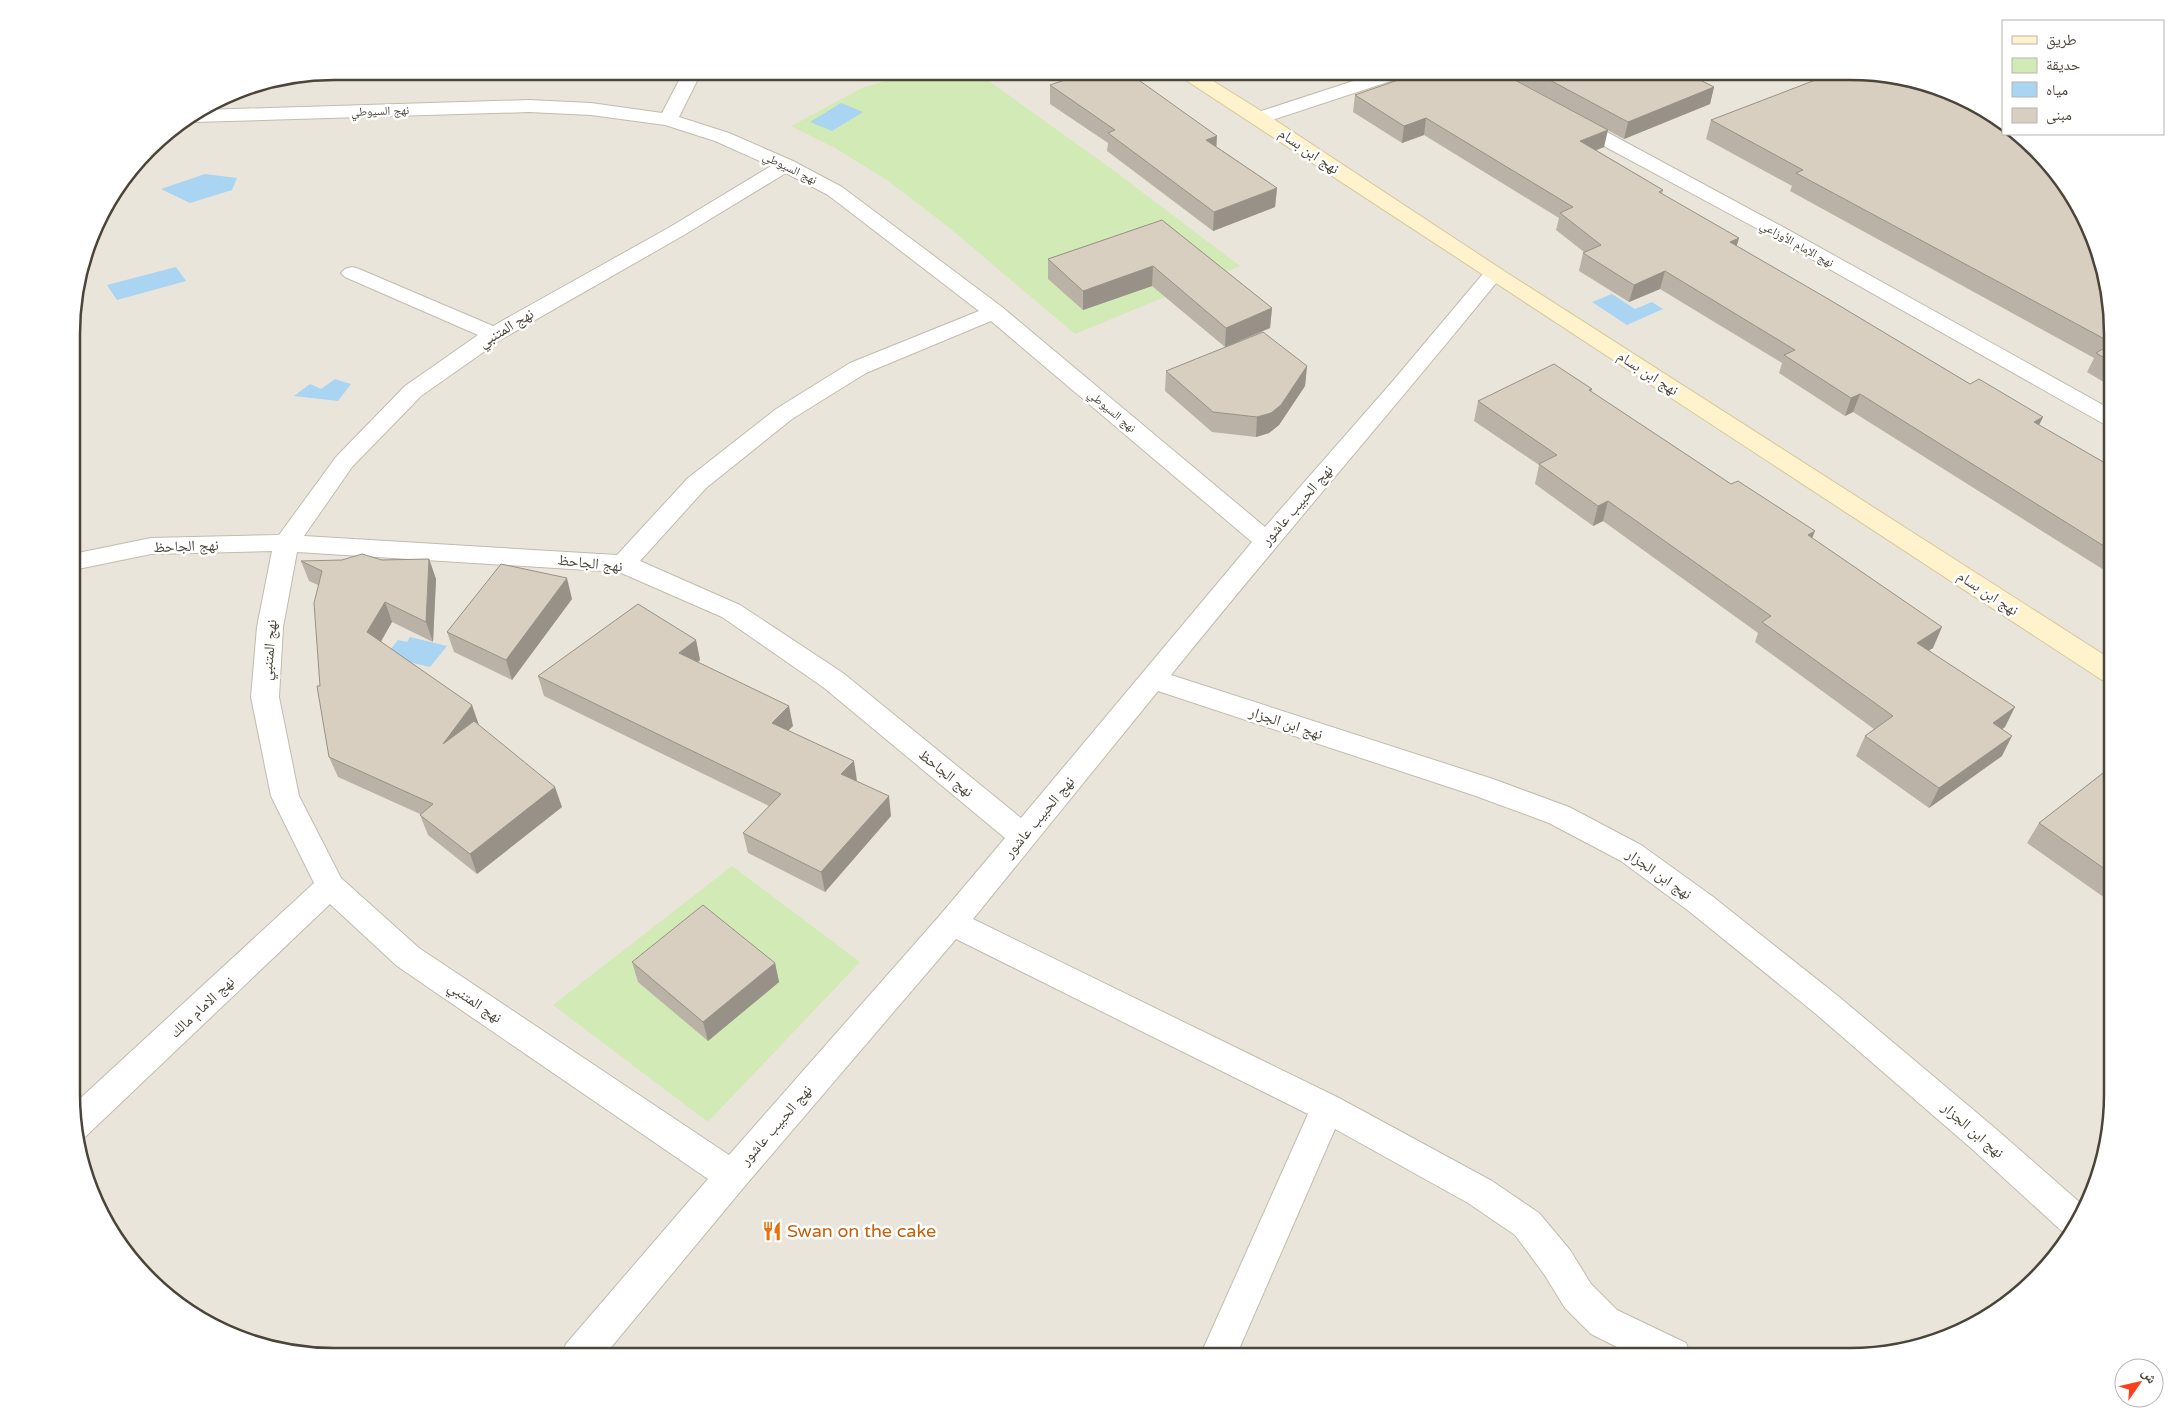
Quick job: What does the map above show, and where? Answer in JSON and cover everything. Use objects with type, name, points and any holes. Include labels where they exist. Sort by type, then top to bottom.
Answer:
[{"type":"street","points":[[668,120],[688,80]]},
{"type":"street","name":"نهج ابن بسام","points":[[1198,80],[2104,668]]},
{"type":"street","points":[[1259,118],[1375,80]]},
{"type":"street","name":"نهج السيوطي","points":[[204,116],[529,106],[591,109],[668,120],[722,137],[786,165],[834,190],[994,312],[1266,541]]},
{"type":"street","name":"نهج الإمام الأوزاعي","points":[[1559,114],[1785,236],[2104,415]]},
{"type":"street","name":"نهج المتنبي","points":[[732,1176],[408,956],[330,886],[285,796],[265,697],[270,627],[286,543],[344,462],[413,391],[494,334],[677,231],[786,165]]},
{"type":"street","points":[[352,273],[494,334]]},
{"type":"street","name":"نهج الحبيب عاشور","points":[[587,1348],[732,1176],[952,924],[1266,541],[1400,387],[1494,273]]},
{"type":"street","points":[[623,564],[697,483],[784,414],[858,368],[994,312]]},
{"type":"street","name":"نهج الجاحظ","points":[[80,561],[151,546],[286,543],[623,564],[731,610],[833,680],[1023,836]]},
{"type":"street","name":"نهج ابن الجزار","points":[[1153,680],[1492,790],[1559,815],[1631,853],[1701,904],[1827,1005],[1984,1139],[2072,1218]]},
{"type":"street","name":"نهج الامام مالك","points":[[82,1121],[330,886]]},
{"type":"street","points":[[952,924],[1327,1108],[1480,1192],[1527,1224],[1557,1262],[1578,1296],[1604,1322],[1658,1348]]},
{"type":"street","points":[[1222,1348],[1327,1108]]},
{"type":"shaded area","points":[[334,80],[1850,80],[1884,82],[1932,93],[1977,114],[2002,130],[2002,135],[2088,244],[2102,300],[2104,334],[2104,1094],[2102,1128],[2091,1176],[2070,1221],[2052,1249],[2030,1274],[2005,1296],[1963,1322],[1932,1335],[1900,1343],[1850,1348],[334,1348],[300,1346],[252,1335],[237,1329],[221,1322],[179,1296],[154,1274],[132,1249],[106,1207],[93,1176],[85,1144],[80,1094],[80,334],[82,300],[93,252],[99,237],[106,221],[132,179],[154,154],[179,132],[221,106],[252,93],[284,85]]},
{"type":"green space","points":[[888,80],[988,80],[1113,170],[1240,266],[1075,334],[947,226],[887,180],[835,148],[791,126],[862,88]]},
{"type":"green space","points":[[732,866],[860,962],[708,1122],[553,1005]]},
{"type":"water","points":[[841,103],[863,112],[832,131],[810,122]]},
{"type":"water","points":[[205,174],[237,178],[232,190],[190,203],[161,189]]},
{"type":"water","points":[[176,267],[186,281],[117,300],[107,285]]},
{"type":"water","points":[[1612,294],[1635,309],[1652,302],[1663,309],[1627,325],[1592,302]]},
{"type":"water","points":[[335,379],[351,384],[338,401],[294,396],[310,384],[321,389]]},
{"type":"water","points":[[410,637],[447,646],[430,667],[385,656],[398,640],[407,642]]},
{"type":"building","points":[[1065,80],[1139,80],[1217,136],[1206,140],[1277,188],[1214,212],[1108,133],[1115,130],[1050,85]]},
{"type":"building","points":[[1398,80],[1515,80],[1608,130],[1580,141],[1663,190],[1659,192],[1739,238],[1730,242],[1970,384],[1979,379],[2043,417],[2034,422],[2104,462],[2104,546],[1860,394],[1851,398],[1784,355],[1795,350],[1665,271],[1634,285],[1583,253],[1601,245],[1560,213],[1573,207],[1426,118],[1404,126],[1355,95]]},
{"type":"building","points":[[1550,80],[1700,80],[1714,87],[1628,122]]},
{"type":"building","points":[[1815,80],[1884,82],[1932,93],[1963,106],[2002,130],[2002,135],[2009,135],[2030,154],[2052,179],[2070,207],[2091,252],[2102,300],[2104,339],[1796,173],[1803,170],[1711,120]]},
{"type":"building","points":[[1162,220],[1272,308],[1226,328],[1153,266],[1083,291],[1048,259]]},
{"type":"building","points":[[1263,332],[1307,366],[1281,405],[1271,413],[1257,417],[1213,412],[1166,371]]},
{"type":"building","points":[[2104,348],[2104,358],[2096,353]]},
{"type":"building","points":[[1554,364],[1592,389],[1589,390],[1731,484],[1738,481],[1815,531],[1808,535],[1942,627],[1917,643],[2015,707],[1993,723],[2012,736],[1939,788],[1865,736],[1893,716],[1762,622],[1771,616],[1608,501],[1598,506],[1539,464],[1557,455],[1478,401]]},
{"type":"building","points":[[362,554],[382,560],[429,559],[426,622],[385,602],[367,632],[472,705],[443,744],[474,721],[555,787],[470,854],[420,815],[433,804],[329,757],[317,686],[320,686],[314,603],[322,571],[301,561],[342,560]]},
{"type":"building","points":[[501,564],[567,578],[506,660],[447,632]]},
{"type":"building","points":[[638,604],[696,640],[679,653],[789,706],[772,723],[854,761],[841,774],[889,796],[821,872],[743,833],[781,794],[538,676]]},
{"type":"building","points":[[2104,772],[2104,868],[2039,823]]},
{"type":"building","points":[[703,905],[775,963],[703,1022],[632,962]]},
{"type":"place","name":"Swan on the cake","points":[[772,1231]]}]
